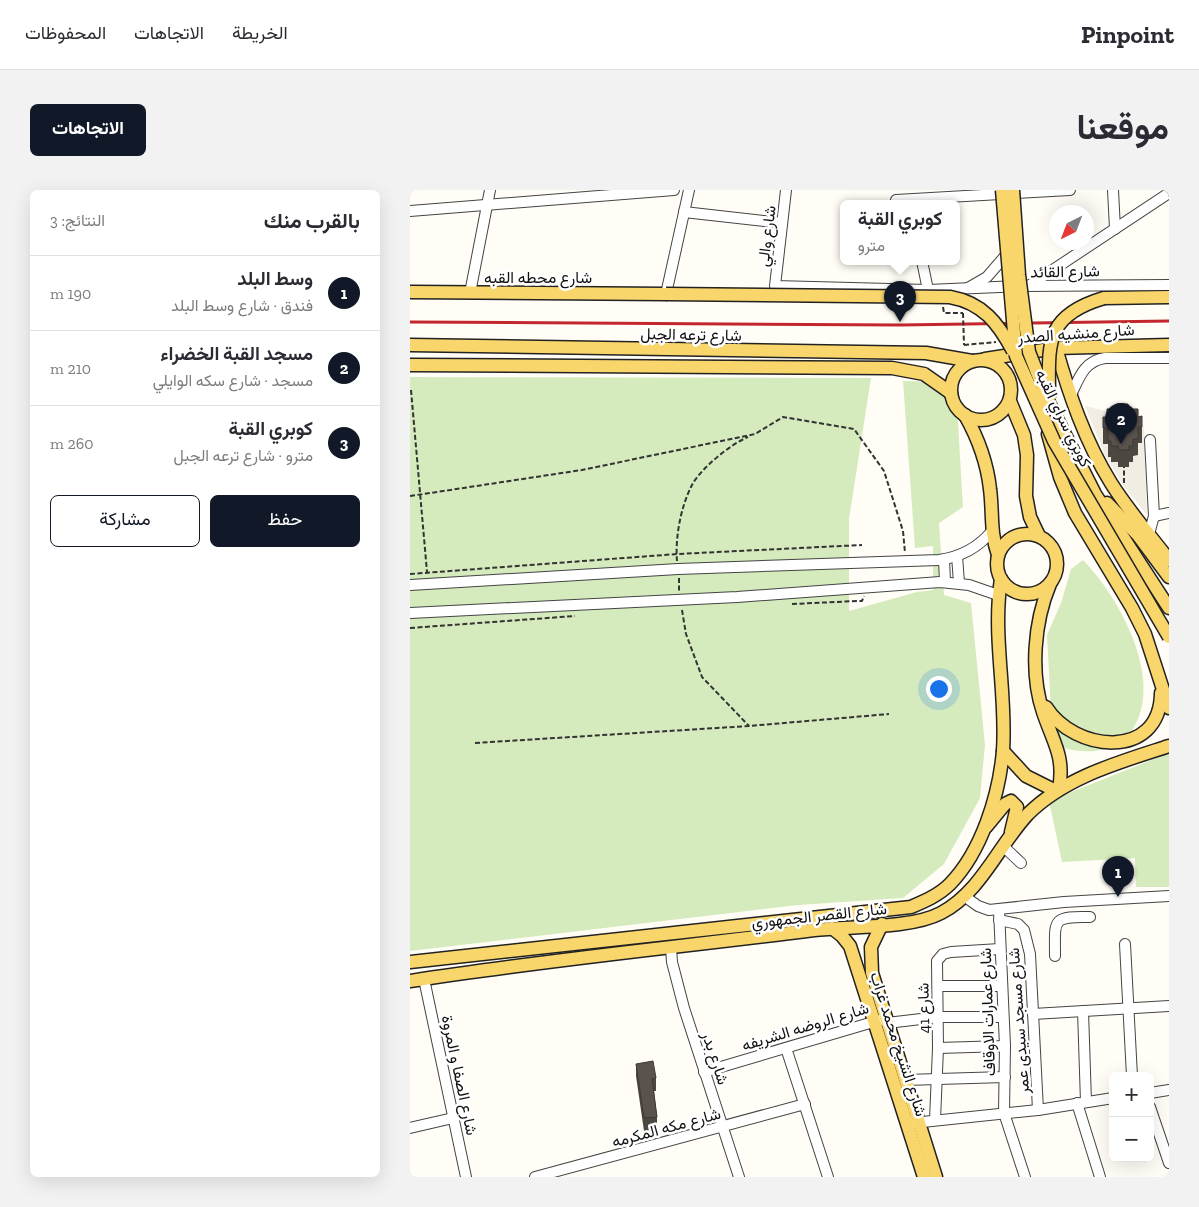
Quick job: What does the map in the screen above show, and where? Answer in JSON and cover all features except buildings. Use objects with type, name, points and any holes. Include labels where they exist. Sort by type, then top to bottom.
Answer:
[{"type":"main road","name":"كوبري سراي القبه","points":[[1005,191],[1016,356],[1045,421],[1096,516],[1169,637]]},
{"type":"main road","name":"كوبري سراي القبه","points":[[1005,191],[1029,352],[1049,403],[1096,494],[1169,608]]},
{"type":"main road","name":"شارع محطه القبه","points":[[410,292],[955,298],[971,303],[990,315],[1016,356]]},
{"type":"main road","points":[[1049,403],[1048,364],[1053,334],[1066,316],[1074,310],[1104,298],[1169,297]]},
{"type":"main road","name":"شارع ترعه الجبل","points":[[410,345],[937,354],[972,361]]},
{"type":"main road","name":"شارع منشيه الصدر","points":[[985,360],[1056,348],[1169,345]]},
{"type":"main road","points":[[465,366],[467,346]]},
{"type":"main road","points":[[1056,348],[1071,395],[1103,470],[1121,498],[1169,560]]},
{"type":"main road","points":[[807,352],[807,367]]},
{"type":"main road","points":[[1003,751],[1026,776],[1058,790],[1061,758],[1039,694],[1038,625],[1042,604],[1056,573],[1056,554],[1049,544],[1039,536],[1030,517],[1026,496],[1027,455],[1024,434],[1010,400],[1010,380],[998,364],[985,360],[972,361],[956,373],[951,393],[955,405],[965,415],[977,439],[985,464],[990,489],[992,532],[998,555],[997,567],[1001,580],[1010,589],[1027,594],[1040,592],[1050,584]]},
{"type":"main road","name":"شارع ترعه الجبل","points":[[410,365],[807,367],[908,370],[931,378],[951,393]]},
{"type":"main road","points":[[1010,380],[1045,369],[1063,372]]},
{"type":"main road","points":[[965,415],[977,420],[991,419],[1002,412],[1010,400]]},
{"type":"main road","points":[[1045,421],[1054,459],[1067,495],[1084,530],[1139,621],[1161,690],[1169,708]]},
{"type":"main road","points":[[1096,494],[1127,522],[1169,577]]},
{"type":"main road","points":[[998,555],[1004,544],[1014,536],[1026,534],[1039,536]]},
{"type":"main road","name":"شارع القصر الجمهوري","points":[[410,962],[911,906],[932,898],[951,884],[969,858],[983,830],[994,799],[1003,751],[997,626],[998,595],[1001,580]]},
{"type":"main road","points":[[1039,694],[1052,716],[1067,729],[1093,741],[1112,743],[1132,738],[1148,727],[1158,710],[1161,690]]},
{"type":"main road","name":"شارع القصر الجمهوري","points":[[410,981],[832,928],[925,920],[941,913],[964,896],[1011,835],[1037,806],[1058,790],[1089,775],[1169,746]]},
{"type":"main road","points":[[983,830],[997,817],[1007,802],[1011,801],[1017,807],[1011,835]]},
{"type":"main road","name":"شارع الشيخ محمد غراب","points":[[882,924],[871,947],[870,960],[883,1021],[913,1123],[936,1177]]},
{"type":"main road","name":"شارع الشيخ محمد غراب","points":[[832,928],[850,946],[883,1021],[905,1080],[924,1177]]},
{"type":"street","points":[[470,293],[490,190]]},
{"type":"street","points":[[410,211],[674,190]]},
{"type":"street","points":[[666,294],[688,190]]},
{"type":"street","name":"شارع والي","points":[[786,190],[775,286],[928,290]]},
{"type":"street","points":[[916,200],[1005,191],[1070,190]]},
{"type":"street","points":[[1113,190],[1115,229]]},
{"type":"street","points":[[1005,191],[1006,255],[1012,275],[1025,286],[1169,193]]},
{"type":"street","points":[[684,212],[782,223]]},
{"type":"street","points":[[923,265],[928,290],[962,290],[987,276],[1006,255]]},
{"type":"street","name":"شارع القائد","points":[[962,290],[1025,286],[1169,285]]},
{"type":"street","points":[[1071,395],[1083,371],[1096,360],[1105,358],[1169,358]]},
{"type":"street","points":[[1149,534],[1154,516],[1150,440]]},
{"type":"street","points":[[1154,516],[1169,513]]},
{"type":"street","points":[[410,585],[678,569],[944,560],[957,556],[980,544],[992,532]]},
{"type":"street","points":[[957,556],[959,583]]},
{"type":"street","points":[[944,560],[944,582]]},
{"type":"street","points":[[410,613],[737,597],[944,582],[979,587],[998,595]]},
{"type":"street","points":[[1002,846],[1022,863]]},
{"type":"street","points":[[964,896],[978,906],[999,915],[1064,902],[1169,896]]},
{"type":"street","points":[[1064,902],[1065,917]]},
{"type":"street","name":"شارع عمارات الاوقاف","points":[[999,915],[1005,1046],[1004,1113],[1025,1177]]},
{"type":"street","name":"شارع مسجد سيدى عمر","points":[[999,915],[1018,924],[1027,938],[1038,1110]]},
{"type":"street","points":[[1054,956],[1055,927],[1059,920],[1065,917],[1090,917]]},
{"type":"street","points":[[1126,944],[1132,1072]]},
{"type":"street","name":"شارع بدر","points":[[671,948],[675,977],[739,1177]]},
{"type":"street","name":"شارع 41","points":[[936,1120],[938,1048],[937,961],[943,954],[1000,949]]},
{"type":"street","name":"شارع الصفا و المروة","points":[[424,979],[466,1177]]},
{"type":"street","points":[[938,986],[1002,986]]},
{"type":"street","points":[[1033,1014],[1169,1006]]},
{"type":"street","points":[[1083,1011],[1082,1103],[1100,1177]]},
{"type":"street","name":"شارع الروضه الشريفه","points":[[704,1072],[883,1021],[938,1017],[1003,1017]]},
{"type":"street","points":[[938,1048],[1005,1046]]},
{"type":"street","points":[[786,1048],[828,1177]]},
{"type":"street","points":[[905,1080],[1005,1077]]},
{"type":"street","points":[[1154,1093],[1169,1090]]},
{"type":"street","points":[[913,1123],[1038,1110],[1109,1099]]},
{"type":"street","name":"شارع مكه المكرمه","points":[[534,1177],[805,1104]]},
{"type":"street","points":[[1153,1117],[1169,1163]]},
{"type":"street","points":[[410,1128],[453,1118]]},
{"type":"path","points":[[944,313],[963,313],[964,345],[985,343]]},
{"type":"path","points":[[411,390],[418,495],[427,572]]},
{"type":"path","points":[[410,496],[582,470],[755,434],[783,417],[854,429],[884,471],[903,531],[905,561]]},
{"type":"path","points":[[410,574],[676,554],[862,544]]},
{"type":"path","points":[[476,743],[749,726],[889,714]]},
{"type":"green space","points":[[410,377],[871,378],[849,519],[849,611],[917,592],[933,590],[933,546],[915,548],[903,381],[939,382],[957,406],[963,507],[939,523],[944,595],[971,603],[985,745],[980,798],[944,864],[903,898],[798,905],[410,951]]},
{"type":"green space","points":[[1083,560],[1112,597],[1125,620],[1135,644],[1142,669],[1144,693],[1139,716],[1128,736],[1114,746],[1098,751],[1080,751],[1064,748],[1052,731],[1047,635],[1061,603],[1071,569]]},
{"type":"green space","points":[[1169,753],[1169,887],[1136,887],[1135,858],[1062,862],[1049,801]]},
{"type":"shaded area","points":[[1085,406],[1135,418],[1142,423],[1144,428],[1147,515],[1123,485],[1105,455]],"holes":[[[1138,443],[1129,462],[1118,467],[1118,462],[1111,462],[1108,444],[1103,444]]]},
{"type":"railway","points":[[410,322],[900,325],[1169,321]]},
{"type":"place","name":"كوبري القبة","points":[[900,322]]},
{"type":"place","name":"مسجد القبة الخضراء","points":[[1121,444]]},
{"type":"place","name":"وسط البلد","points":[[1118,897]]}]
